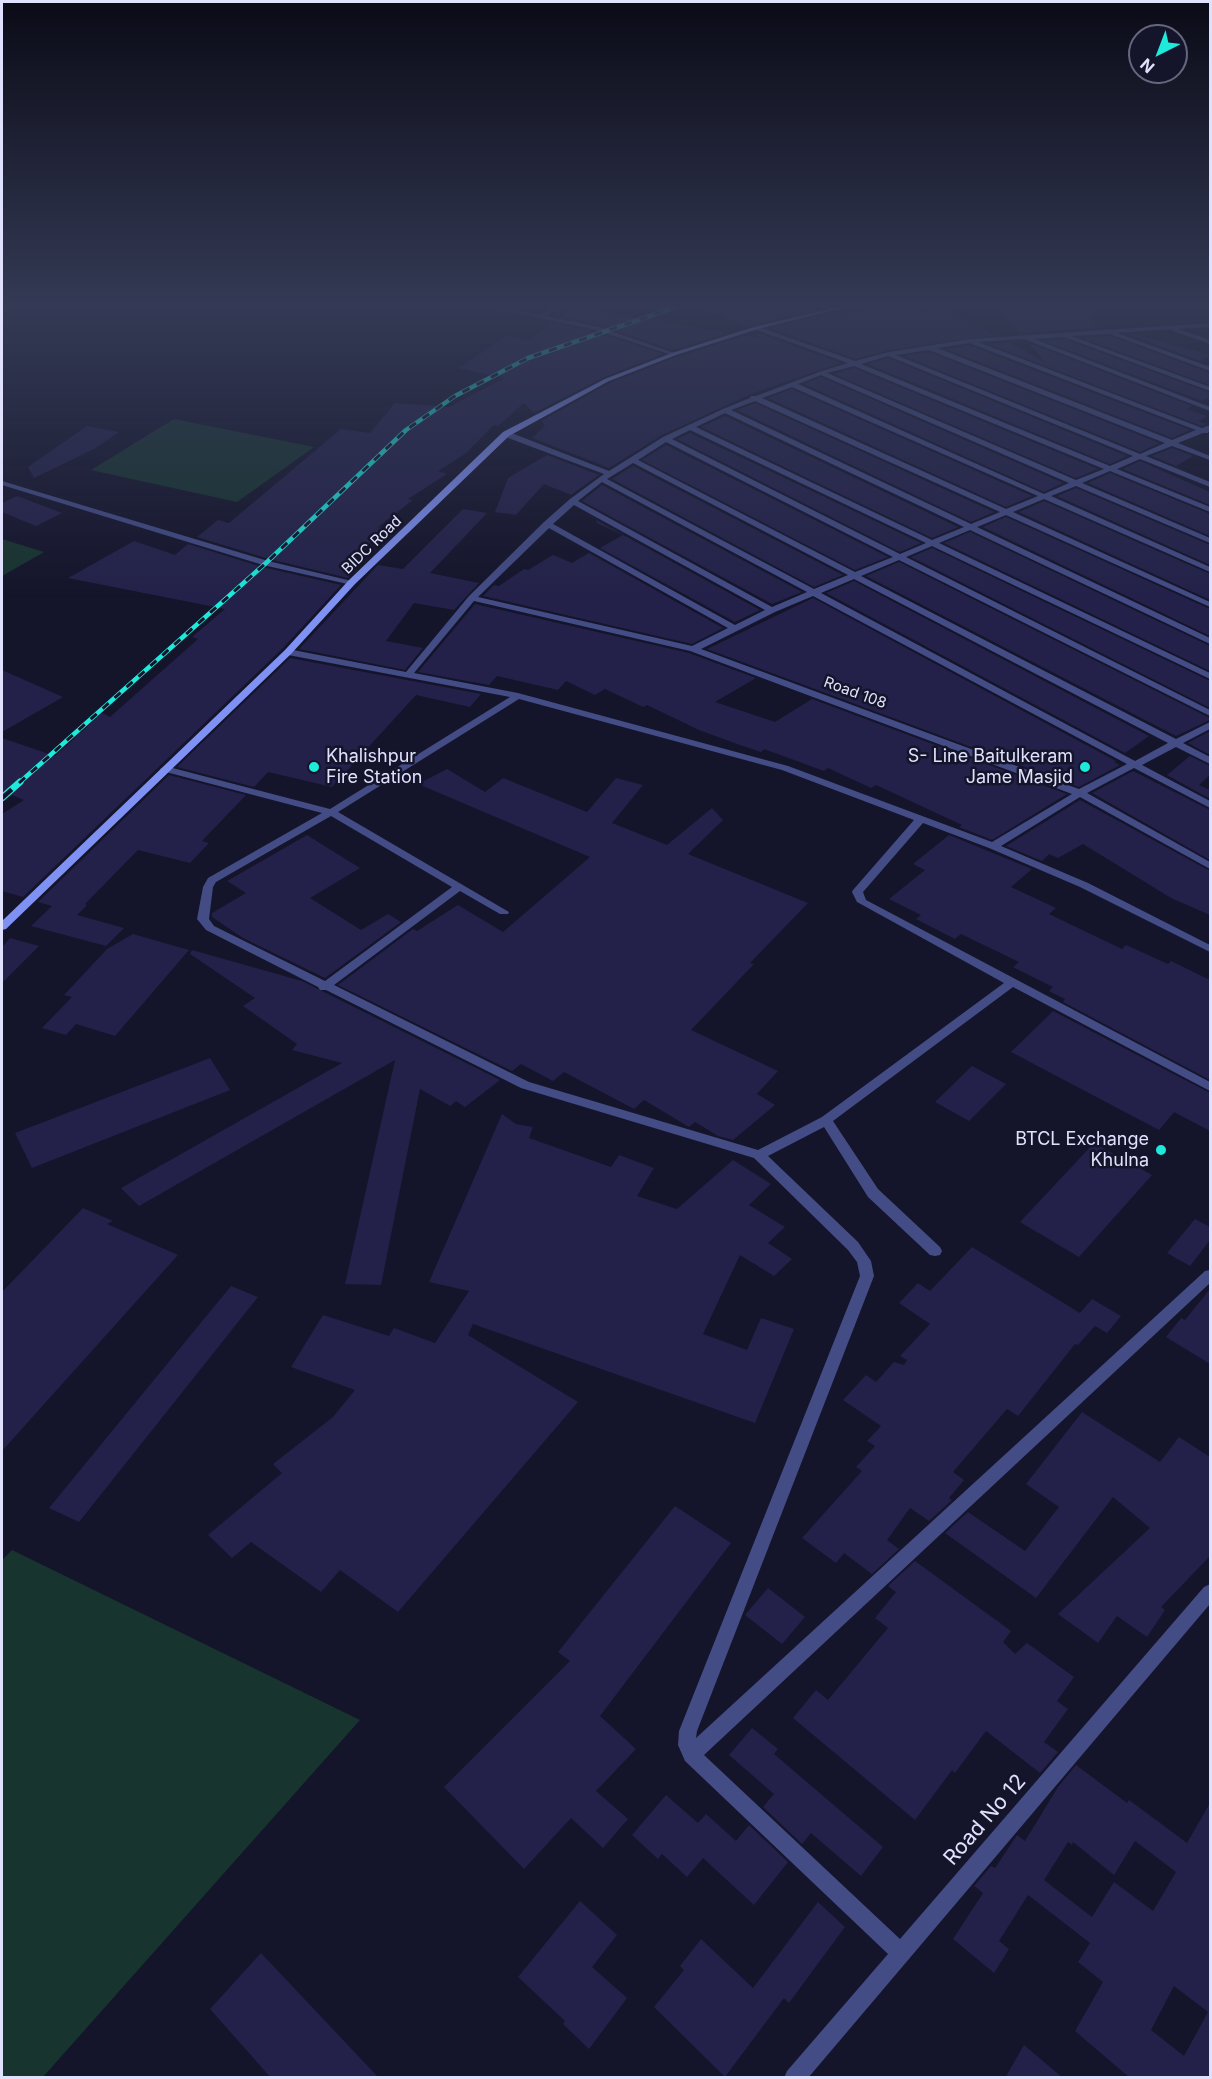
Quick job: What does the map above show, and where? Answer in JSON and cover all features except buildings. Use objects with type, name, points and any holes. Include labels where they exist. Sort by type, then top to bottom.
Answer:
[{"type":"main road","name":"BIDC Road","points":[[2,927],[288,652],[352,582],[506,434],[560,405]]},
{"type":"street","points":[[409,674],[472,598],[573,501],[606,476],[666,439],[737,405]]},
{"type":"street","points":[[769,405],[1210,605]]},
{"type":"street","points":[[838,405],[1210,570]]},
{"type":"street","points":[[895,405],[1210,541]]},
{"type":"street","points":[[956,405],[1210,510]]},
{"type":"street","points":[[1014,405],[1210,485]]},
{"type":"street","points":[[1077,405],[1210,458]]},
{"type":"street","points":[[1141,405],[1208,430]]},
{"type":"street","points":[[725,410],[1210,641]]},
{"type":"street","points":[[690,427],[1210,676]]},
{"type":"street","points":[[693,649],[772,610],[1140,456],[1208,430]]},
{"type":"street","points":[[506,434],[606,476],[814,593],[1210,805]]},
{"type":"street","points":[[666,439],[1210,713]]},
{"type":"street","points":[[633,460],[1210,761]]},
{"type":"street","points":[[2,483],[266,563],[352,582]]},
{"type":"street","points":[[573,501],[772,610]]},
{"type":"street","points":[[548,524],[734,628]]},
{"type":"street","name":"Road 108","points":[[472,598],[693,649],[1080,793],[1210,866]]},
{"type":"street","points":[[288,652],[518,696],[785,768],[993,846],[1084,885],[1210,949]]},
{"type":"street","points":[[518,696],[331,812],[212,880],[208,887],[203,919],[210,928],[324,987],[525,1085],[759,1155],[853,1246],[864,1261],[867,1276],[688,1731],[687,1745],[691,1755],[902,1953]]},
{"type":"street","points":[[993,846],[1080,793],[1210,725]]},
{"type":"street","points":[[165,769],[331,812],[504,912]]},
{"type":"street","points":[[921,819],[857,892],[862,902],[1210,1087]]},
{"type":"street","points":[[324,987],[460,886]]},
{"type":"street","points":[[759,1155],[826,1120],[1013,982]]},
{"type":"street","points":[[826,1120],[873,1192],[935,1251]]},
{"type":"street","points":[[691,1755],[1210,1275]]},
{"type":"street","name":"Road No 12","points":[[794,2078],[1210,1592]]},
{"type":"green space","points":[[174,419],[314,447],[237,502],[91,470]]},
{"type":"green space","points":[[2,539],[44,552],[2,576]]},
{"type":"green space","points":[[12,1550],[360,1720],[43,2077],[2,2077],[2,1560]]},
{"type":"railway","points":[[19,783],[266,563],[406,430],[442,405]]},
{"type":"railway","points":[[2,798],[20,782]]},
{"type":"place","name":"Khalishpur Fire Station","points":[[314,767]]},
{"type":"place","name":"S- Line Baitulkeram Jame Masjid","points":[[1085,767]]},
{"type":"place","name":"BTCL Exchange Khulna","points":[[1161,1150]]}]
